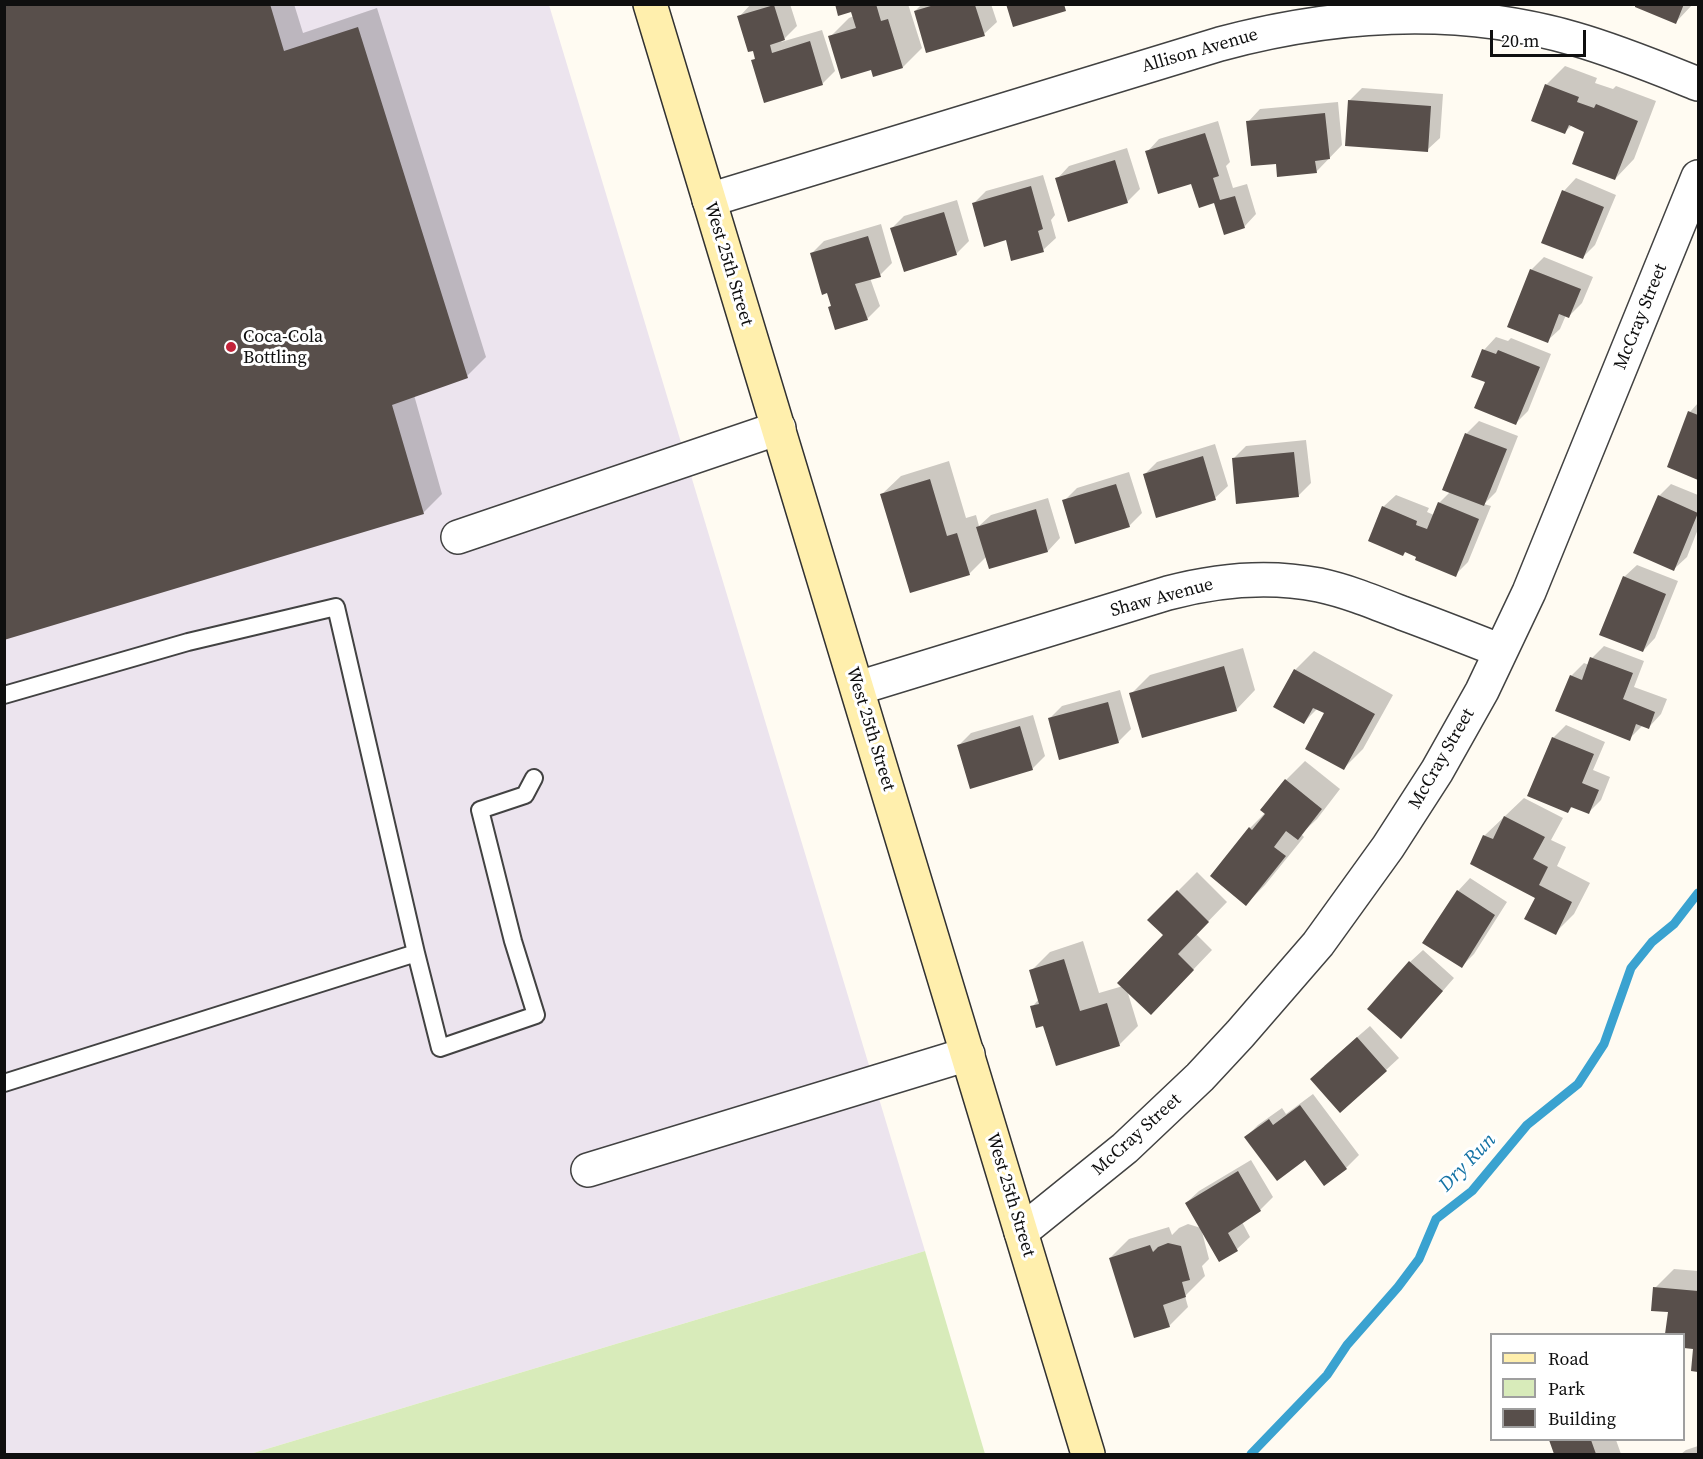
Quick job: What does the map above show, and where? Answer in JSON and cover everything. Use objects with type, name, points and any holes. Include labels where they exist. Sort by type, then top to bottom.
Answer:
[{"type":"main road","name":"West 25th Street","points":[[650,4],[1088,1455]]},
{"type":"street","name":"Allison Avenue","points":[[709,200],[1220,44],[1278,29],[1321,22],[1365,18],[1424,17],[1514,25],[1600,46],[1698,84]]},
{"type":"street","name":"McCray Street","points":[[1021,1232],[1090,1177],[1161,1115],[1240,1034],[1299,967],[1388,848],[1413,810],[1482,692],[1529,592],[1698,177]]},
{"type":"street","points":[[458,537],[778,428]]},
{"type":"street","name":"Shaw Avenue","points":[[858,688],[1168,593],[1198,585],[1242,580],[1297,582],[1347,592],[1501,651]]},
{"type":"street","points":[[588,1170],[968,1054]]},
{"type":"lane","points":[[4,695],[188,642],[336,607],[440,1048],[536,1015],[513,941],[480,810],[525,795],[534,778]]},
{"type":"lane","points":[[4,1083],[416,953]]},
{"type":"shaded area","points":[[5,5],[549,5],[925,1251],[250,1454],[5,1454]]},
{"type":"green space","points":[[925,1251],[985,1454],[250,1454]]},
{"type":"building","name":"Coca-Cola Bottling","points":[[4,4],[270,4],[284,51],[358,27],[468,378],[392,405],[424,514],[4,640]]},
{"type":"building","points":[[835,4],[876,4],[881,21],[888,19],[903,68],[873,77],[871,70],[841,79],[828,36],[856,28],[851,12],[838,16]]},
{"type":"building","points":[[1006,4],[1064,4],[1066,11],[1013,27]]},
{"type":"building","points":[[1635,4],[1684,4],[1676,24],[1635,7]]},
{"type":"building","points":[[774,5],[785,40],[770,45],[772,53],[810,41],[823,85],[764,103],[751,60],[755,59],[753,51],[748,52],[737,16]]},
{"type":"building","points":[[934,5],[975,5],[985,36],[926,53],[914,11]]},
{"type":"building","points":[[1545,84],[1579,97],[1577,102],[1594,108],[1596,104],[1638,121],[1615,180],[1572,164],[1584,132],[1569,125],[1565,134],[1531,121]]},
{"type":"building","points":[[1348,100],[1431,106],[1428,152],[1345,146]]},
{"type":"building","points":[[1325,113],[1330,159],[1315,161],[1317,173],[1277,177],[1276,164],[1251,166],[1246,121]]},
{"type":"building","points":[[1205,133],[1219,176],[1213,178],[1220,200],[1235,196],[1245,228],[1224,235],[1214,203],[1199,208],[1191,184],[1158,194],[1145,151]]},
{"type":"building","points":[[1115,160],[1128,203],[1068,222],[1055,178]]},
{"type":"building","points":[[1031,186],[1043,229],[1038,231],[1044,252],[1011,261],[1006,240],[984,247],[972,203]]},
{"type":"building","points":[[1562,190],[1604,207],[1583,259],[1541,243]]},
{"type":"building","points":[[944,212],[957,255],[904,272],[890,228]]},
{"type":"building","points":[[868,236],[881,277],[855,284],[868,320],[835,330],[828,307],[831,306],[827,293],[822,295],[810,253]]},
{"type":"building","points":[[1530,269],[1581,289],[1569,318],[1559,314],[1548,343],[1507,327]]},
{"type":"building","points":[[1482,349],[1496,354],[1498,350],[1540,367],[1516,425],[1474,408],[1485,382],[1471,377]]},
{"type":"building","points":[[1688,411],[1698,415],[1698,480],[1667,467]]},
{"type":"building","points":[[1465,433],[1507,449],[1484,506],[1442,490]]},
{"type":"building","points":[[1294,452],[1299,497],[1236,504],[1232,458]]},
{"type":"building","points":[[1203,456],[1216,500],[1156,518],[1143,474]]},
{"type":"building","points":[[930,479],[947,536],[957,533],[970,575],[910,593],[880,494]]},
{"type":"building","points":[[1116,484],[1130,527],[1075,544],[1062,500]]},
{"type":"building","points":[[1658,495],[1698,513],[1674,571],[1633,553]]},
{"type":"building","points":[[1438,502],[1479,519],[1456,577],[1415,560],[1416,557],[1405,552],[1403,556],[1368,541],[1382,506],[1417,521],[1416,525],[1427,529]]},
{"type":"building","points":[[1036,509],[1048,552],[989,569],[976,527]]},
{"type":"building","points":[[1623,576],[1666,594],[1643,652],[1599,635]]},
{"type":"building","points":[[1590,657],[1633,673],[1623,699],[1655,712],[1649,729],[1636,724],[1630,741],[1555,711],[1570,675],[1582,680]]},
{"type":"building","points":[[1224,666],[1237,711],[1142,738],[1129,693]]},
{"type":"building","points":[[1294,669],[1375,714],[1344,770],[1305,749],[1324,713],[1313,708],[1304,724],[1273,707]]},
{"type":"building","points":[[1108,702],[1119,743],[1059,760],[1048,718]]},
{"type":"building","points":[[1020,726],[1033,770],[970,789],[957,745]]},
{"type":"building","points":[[1552,737],[1594,754],[1582,783],[1599,790],[1589,814],[1571,807],[1568,813],[1527,796]]},
{"type":"building","points":[[1285,779],[1322,809],[1298,840],[1286,831],[1274,847],[1286,856],[1246,906],[1210,876],[1249,827],[1252,830],[1265,814],[1260,810]]},
{"type":"building","points":[[1504,816],[1545,837],[1533,859],[1548,867],[1539,885],[1572,902],[1556,935],[1524,919],[1535,898],[1470,864],[1483,835],[1493,839]]},
{"type":"building","points":[[1177,890],[1209,922],[1178,954],[1194,970],[1151,1015],[1117,983],[1163,935],[1147,920]]},
{"type":"building","points":[[1457,890],[1495,915],[1462,968],[1422,943]]},
{"type":"building","points":[[1064,959],[1080,1011],[1107,1003],[1120,1046],[1056,1066],[1043,1026],[1036,1028],[1030,1006],[1039,1004],[1029,970]]},
{"type":"building","points":[[1409,961],[1443,991],[1401,1039],[1367,1009]]},
{"type":"building","points":[[1357,1037],[1387,1071],[1340,1113],[1310,1079]]},
{"type":"building","points":[[1300,1105],[1347,1169],[1324,1186],[1305,1160],[1277,1181],[1244,1137],[1269,1119],[1273,1125]]},
{"type":"building","points":[[1238,1171],[1261,1211],[1228,1233],[1238,1251],[1219,1262],[1185,1203]]},
{"type":"building","points":[[1168,1243],[1181,1246],[1190,1280],[1182,1282],[1186,1297],[1163,1305],[1170,1327],[1134,1338],[1109,1258],[1150,1245],[1153,1252]]},
{"type":"building","points":[[1653,1287],[1698,1291],[1698,1372],[1691,1371],[1693,1349],[1685,1348],[1685,1333],[1665,1333],[1668,1312],[1651,1311]]},
{"type":"building","points":[[1549,1441],[1591,1441],[1596,1454],[1554,1454]]},
{"type":"waterway","name":"Dry Run","points":[[1251,1454],[1327,1375],[1347,1345],[1398,1287],[1419,1259],[1436,1219],[1472,1191],[1527,1125],[1578,1084],[1604,1044],[1631,968],[1652,942],[1674,924],[1698,893]]},
{"type":"place","name":"Coca-Cola Bottling","points":[[231,347]]}]
